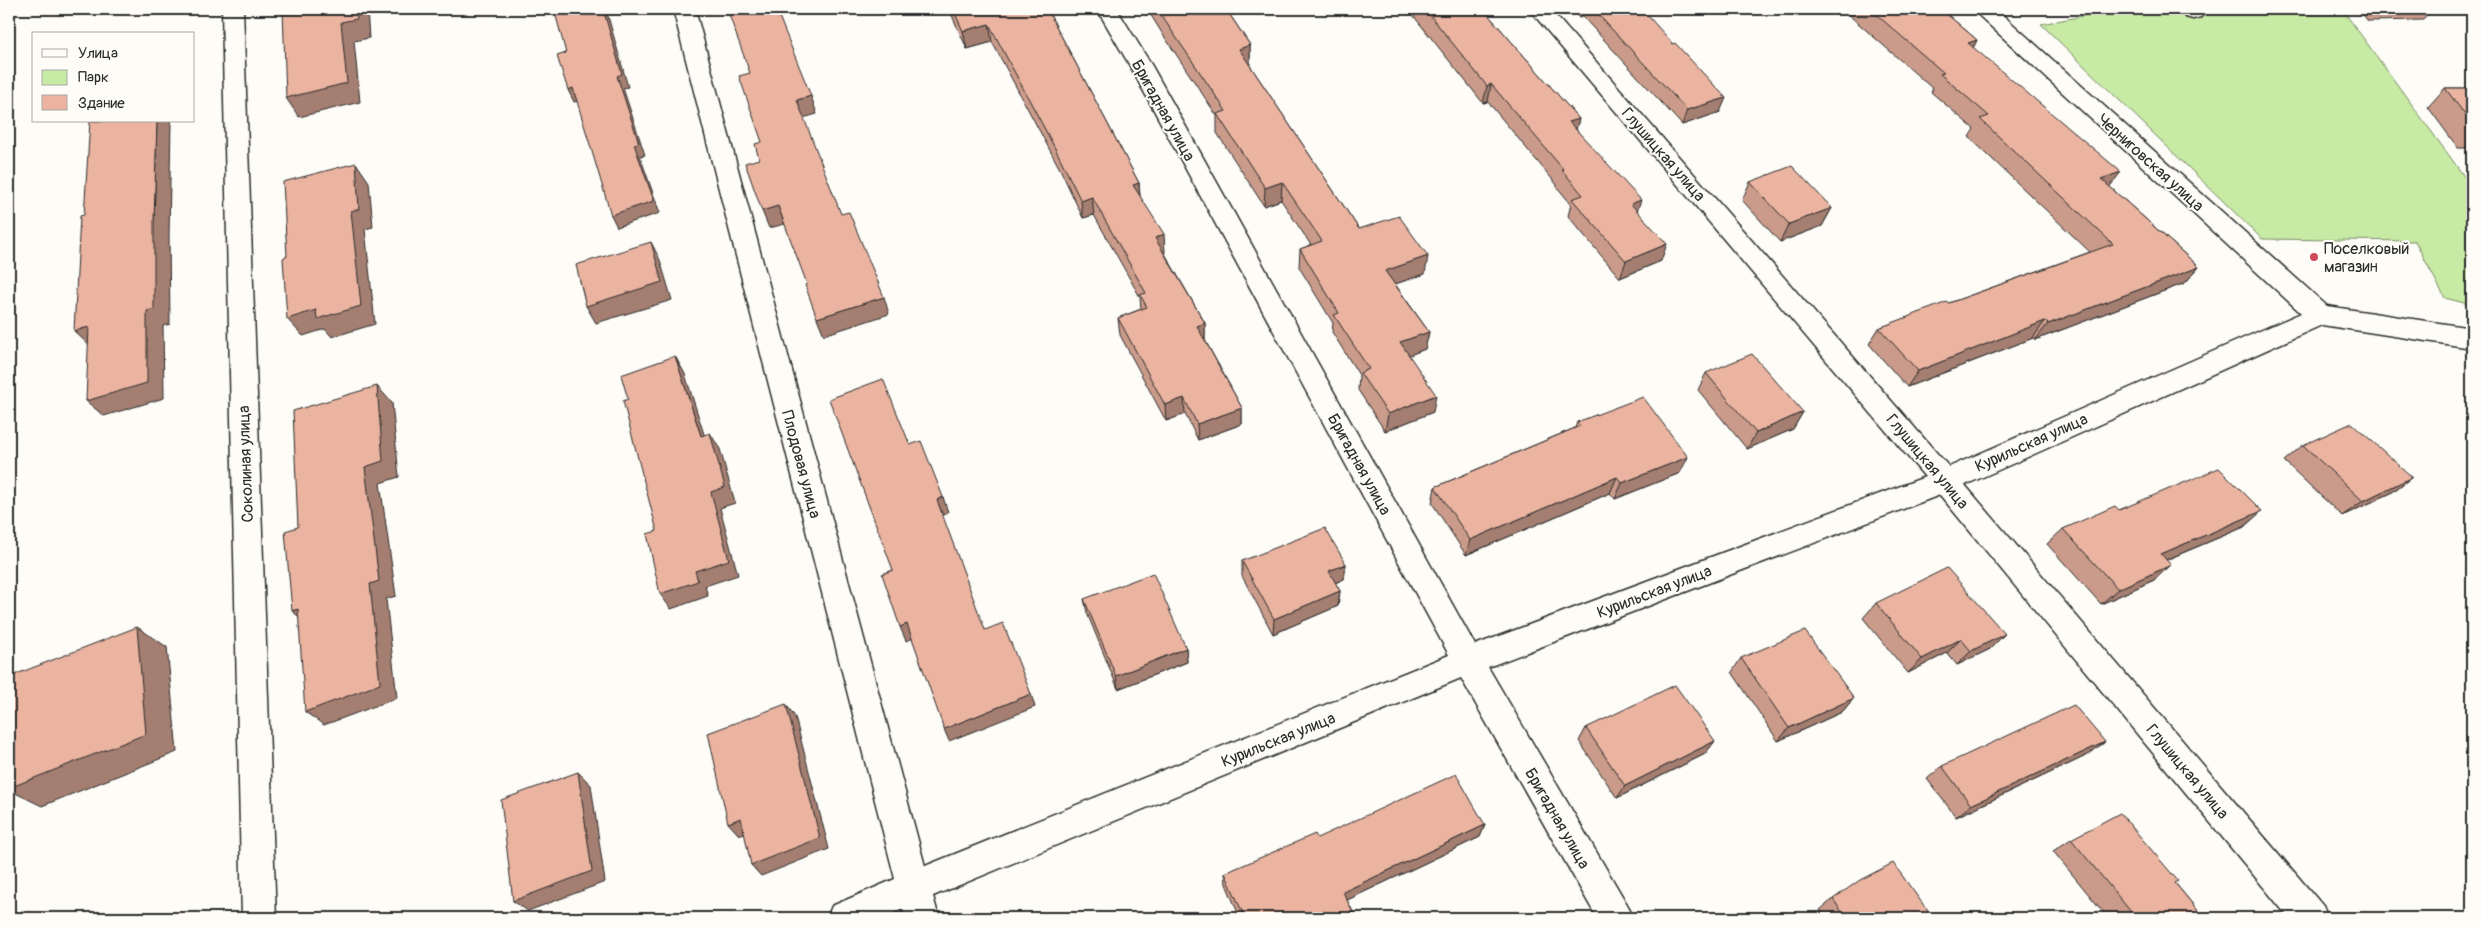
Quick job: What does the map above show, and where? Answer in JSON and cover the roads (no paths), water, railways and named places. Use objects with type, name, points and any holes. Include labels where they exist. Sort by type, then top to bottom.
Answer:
[{"type":"street","name":"Соколиная улица","points":[[232,9],[259,918]]},
{"type":"street","name":"Плодовая улица","points":[[684,9],[922,918]]},
{"type":"street","name":"Бригадная улица","points":[[1107,9],[1146,75],[1468,662],[1616,918]]},
{"type":"street","name":"Глушицкая улица","points":[[1539,9],[1945,481],[2311,918]]},
{"type":"street","name":"Черниговская улица","points":[[1983,9],[2320,315]]},
{"type":"street","name":"Курильская улица","points":[[844,918],[913,888],[1468,662],[1945,481],[2320,315]]},
{"type":"street","points":[[2320,315],[2472,338]]},
{"type":"place","name":"Поселковый магазин","points":[[2314,257]]}]
